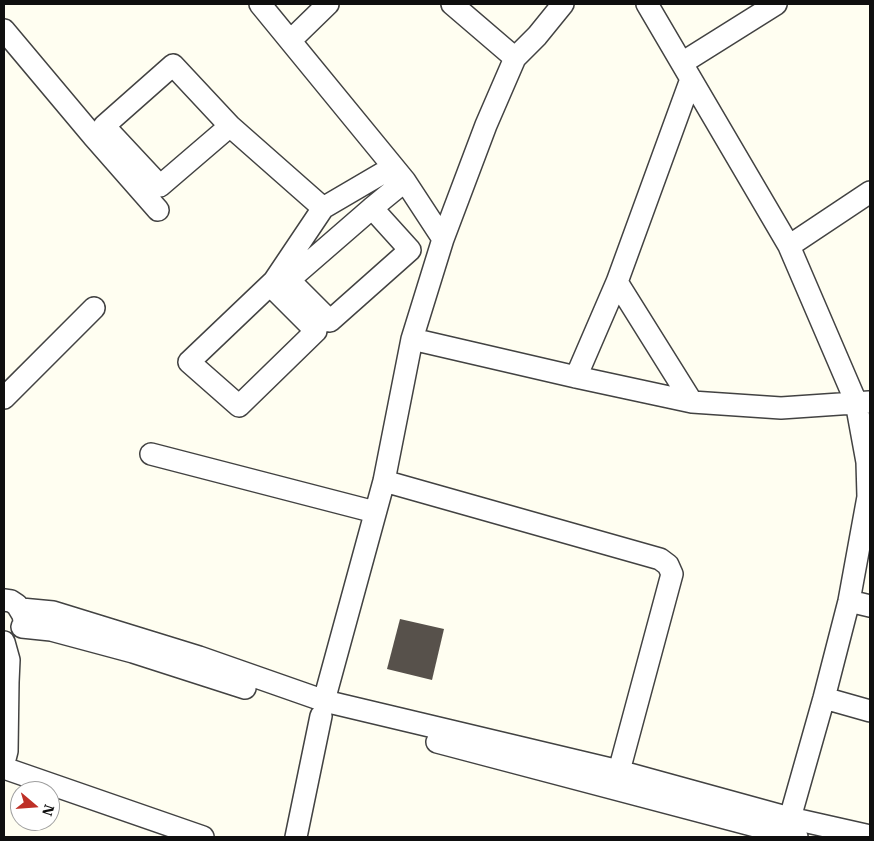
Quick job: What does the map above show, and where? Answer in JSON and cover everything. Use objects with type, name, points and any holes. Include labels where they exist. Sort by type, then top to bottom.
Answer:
[{"type":"street","points":[[260,4],[399,174],[443,239]]},
{"type":"street","points":[[291,40],[328,4]]},
{"type":"street","points":[[452,4],[515,58]]},
{"type":"street","points":[[296,837],[324,707],[384,481],[412,339],[443,239],[486,125],[515,58],[537,36],[563,4]]},
{"type":"street","points":[[647,4],[789,246],[863,402],[869,497],[849,600],[789,832]]},
{"type":"street","points":[[576,377],[617,282],[686,71],[776,4]]},
{"type":"street","points":[[4,30],[158,210]]},
{"type":"street","points":[[230,126],[160,186],[104,126],[173,65],[230,126],[323,208]]},
{"type":"street","points":[[372,208],[410,250],[330,321],[289,280],[372,208],[399,174]]},
{"type":"street","points":[[270,285],[316,331],[239,406],[189,362],[274,281],[323,208],[399,174]]},
{"type":"street","points":[[789,246],[870,192]]},
{"type":"street","points":[[617,282],[692,402]]},
{"type":"street","points":[[4,398],[94,308]]},
{"type":"street","points":[[412,339],[692,402],[781,408],[863,402]]},
{"type":"street","points":[[151,454],[375,512]]},
{"type":"street","points":[[384,481],[660,559],[668,565],[672,574],[619,771]]},
{"type":"street","points":[[849,600],[870,606]]},
{"type":"street","points":[[4,763],[7,751],[9,660],[4,641],[15,637],[19,633],[16,612],[53,612],[199,657],[324,707],[613,788],[789,832],[870,836]]},
{"type":"street","points":[[824,698],[870,711]]},
{"type":"street","points":[[324,707],[619,771],[789,832]]},
{"type":"street","points":[[4,768],[203,837]]},
{"type":"building","points":[[400,619],[444,629],[432,680],[387,669]]}]
